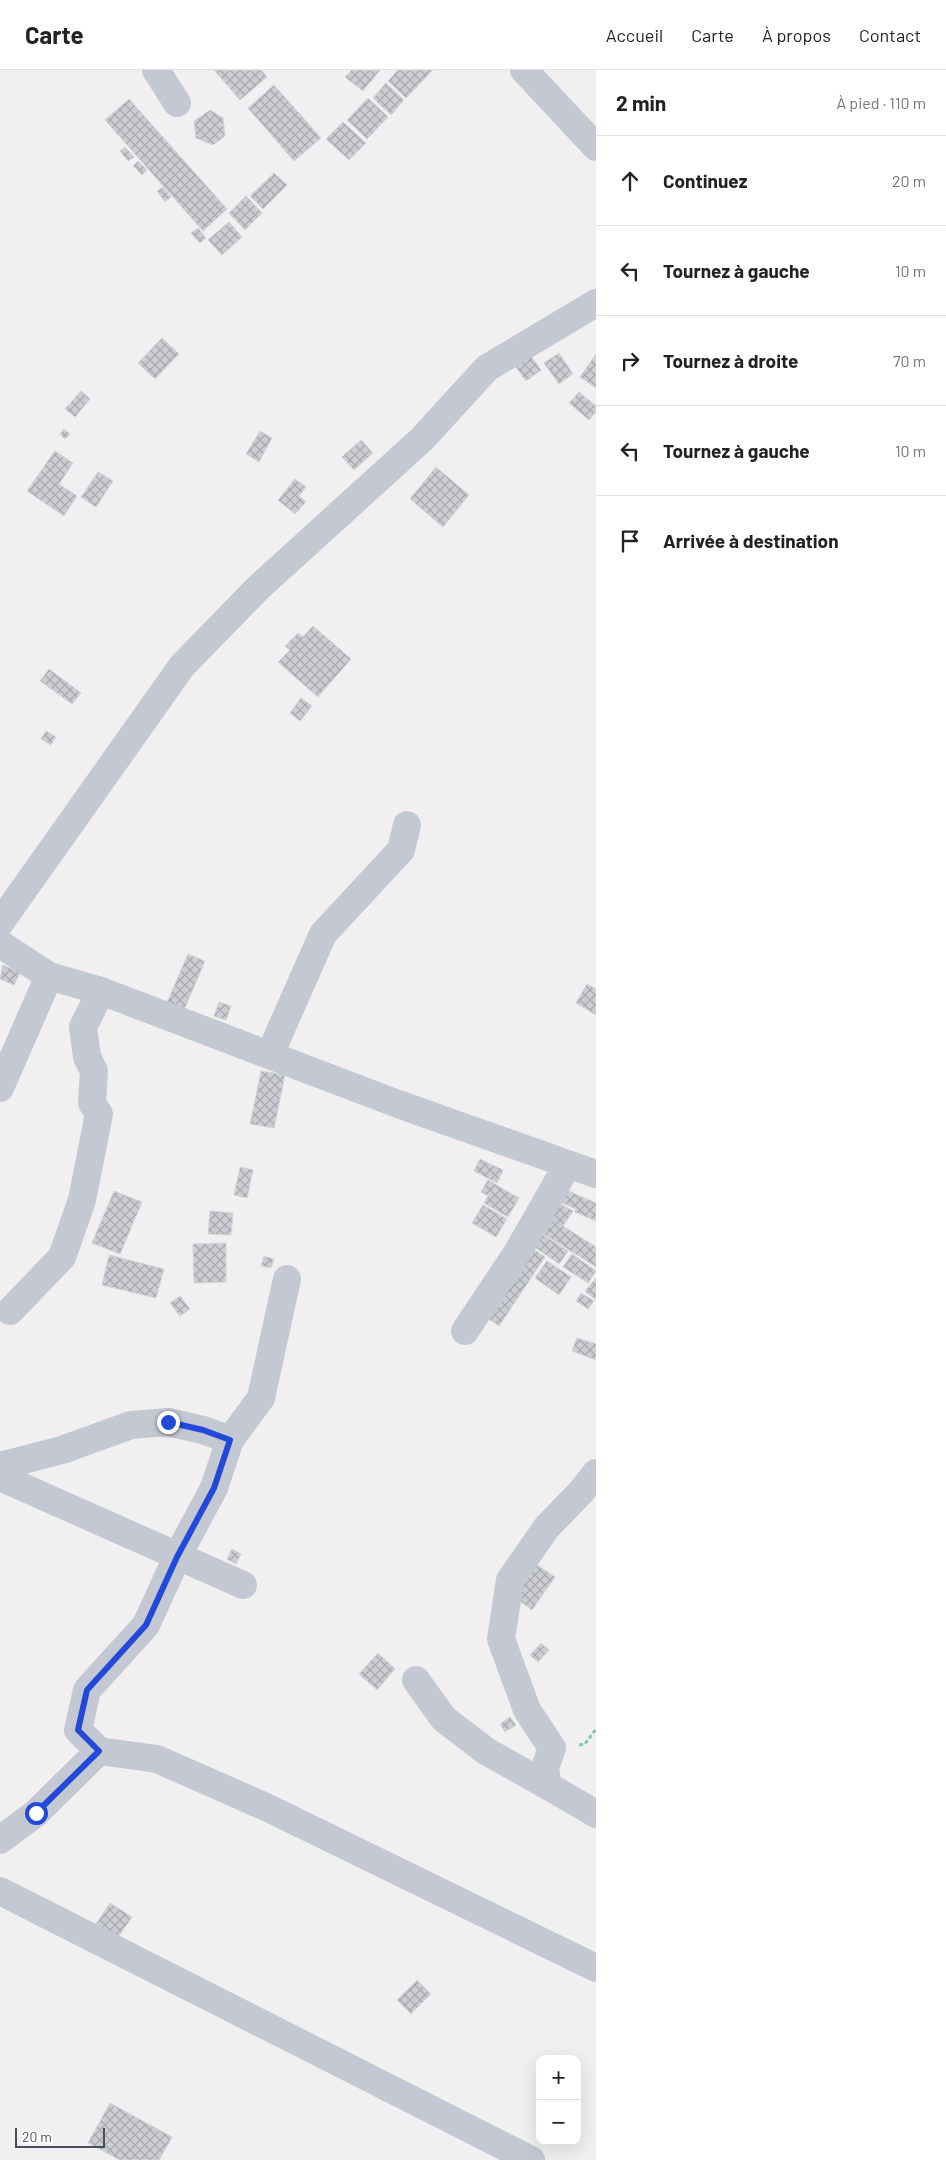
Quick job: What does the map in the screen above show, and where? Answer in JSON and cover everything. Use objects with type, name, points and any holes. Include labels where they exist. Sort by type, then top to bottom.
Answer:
[{"type":"street","points":[[156,70],[177,103]]},
{"type":"street","points":[[524,70],[596,147]]},
{"type":"street","points":[[0,923],[182,666],[258,588],[422,439],[487,368],[596,303]]},
{"type":"street","points":[[270,1054],[322,934],[401,850],[408,825]]},
{"type":"street","points":[[0,944],[49,976],[101,991],[398,1104],[596,1174]]},
{"type":"street","points":[[0,1088],[49,976]]},
{"type":"street","points":[[10,1310],[62,1257],[82,1200],[99,1114],[92,1103],[94,1071],[87,1057],[83,1027],[101,991]]},
{"type":"street","points":[[465,1331],[517,1253],[568,1164]]},
{"type":"street","points":[[287,1279],[261,1398],[230,1440],[214,1488],[177,1557],[146,1625],[87,1690],[78,1730],[99,1751],[157,1759],[266,1806],[596,1968]]},
{"type":"street","points":[[0,1466],[62,1450],[131,1425],[168,1422],[203,1430],[230,1440]]},
{"type":"street","points":[[548,1786],[545,1768],[552,1748],[527,1710],[501,1639],[510,1580],[547,1527],[581,1492],[596,1473]]},
{"type":"street","points":[[0,1477],[243,1585]]},
{"type":"street","points":[[416,1680],[444,1719],[486,1751],[596,1814]]},
{"type":"street","points":[[0,1840],[36,1813],[99,1751]]},
{"type":"street","points":[[0,1891],[531,2160]]},
{"type":"building","points":[[214,70],[261,70],[267,77],[240,100]]},
{"type":"building","points":[[352,70],[380,70],[363,91],[345,77]]},
{"type":"building","points":[[398,70],[433,70],[406,98],[388,81]]},
{"type":"building","points":[[386,83],[404,100],[391,115],[373,98]]},
{"type":"building","points":[[274,85],[321,138],[294,161],[248,108]]},
{"type":"building","points":[[368,98],[388,117],[367,139],[347,120]]},
{"type":"building","points":[[129,99],[227,209],[203,231],[105,120]]},
{"type":"building","points":[[210,110],[223,118],[225,136],[213,145],[196,138],[194,121]]},
{"type":"building","points":[[343,122],[366,143],[349,160],[326,139]]},
{"type":"building","points":[[125,147],[134,157],[128,161],[120,151]]},
{"type":"building","points":[[138,161],[147,170],[142,175],[133,166]]},
{"type":"building","points":[[274,173],[287,185],[263,209],[250,196]]},
{"type":"building","points":[[163,187],[171,197],[165,202],[157,191]]},
{"type":"building","points":[[246,196],[262,213],[245,230],[229,213]]},
{"type":"building","points":[[229,222],[242,237],[222,255],[208,240]]},
{"type":"building","points":[[198,228],[206,238],[200,243],[191,233]]},
{"type":"building","points":[[162,338],[179,354],[155,379],[138,363]]},
{"type":"building","points":[[559,353],[573,374],[559,384],[544,363]]},
{"type":"building","points":[[596,354],[596,388],[580,377]]},
{"type":"building","points":[[531,356],[541,370],[526,381],[516,367]]},
{"type":"building","points":[[81,391],[90,399],[75,417],[65,409]]},
{"type":"building","points":[[579,392],[596,406],[596,412],[589,420],[569,403]]},
{"type":"building","points":[[64,429],[70,434],[65,439],[60,434]]},
{"type":"building","points":[[260,431],[272,438],[259,462],[246,454]]},
{"type":"building","points":[[361,440],[373,453],[354,470],[342,457]]},
{"type":"building","points":[[55,451],[73,463],[59,484],[77,496],[64,516],[27,491]]},
{"type":"building","points":[[436,467],[469,495],[443,527],[410,499]]},
{"type":"building","points":[[98,472],[113,481],[96,507],[81,497]]},
{"type":"building","points":[[295,479],[306,487],[299,496],[306,502],[295,514],[278,500]]},
{"type":"building","points":[[313,626],[351,659],[318,697],[278,662],[290,650],[285,646],[298,633],[303,637]]},
{"type":"building","points":[[49,669],[81,693],[72,704],[40,681]]},
{"type":"building","points":[[301,698],[312,706],[300,721],[290,713]]},
{"type":"building","points":[[46,731],[56,737],[51,745],[41,739]]},
{"type":"building","points":[[188,954],[205,961],[183,1012],[166,1005]]},
{"type":"building","points":[[3,965],[20,973],[14,985],[0,979]]},
{"type":"building","points":[[587,984],[596,989],[596,1015],[576,1003]]},
{"type":"building","points":[[219,1002],[231,1006],[226,1020],[214,1016]]},
{"type":"building","points":[[261,1071],[285,1075],[274,1128],[250,1124]]},
{"type":"building","points":[[480,1159],[503,1170],[497,1183],[474,1171]]},
{"type":"building","points":[[240,1167],[253,1170],[247,1198],[234,1195]]},
{"type":"building","points":[[488,1180],[519,1198],[508,1217],[484,1203],[488,1196],[481,1192]]},
{"type":"building","points":[[564,1189],[596,1203],[596,1221],[575,1212],[576,1209],[558,1201]]},
{"type":"building","points":[[114,1191],[142,1202],[120,1254],[92,1243]]},
{"type":"building","points":[[557,1202],[573,1211],[563,1226],[596,1247],[596,1267],[539,1231]]},
{"type":"building","points":[[483,1205],[507,1219],[496,1237],[472,1223]]},
{"type":"building","points":[[210,1211],[233,1213],[231,1235],[208,1234]]},
{"type":"building","points":[[537,1231],[568,1251],[559,1264],[529,1243]]},
{"type":"building","points":[[226,1243],[226,1282],[194,1283],[193,1244]]},
{"type":"building","points":[[529,1246],[545,1257],[499,1326],[483,1315]]},
{"type":"building","points":[[572,1254],[596,1271],[588,1283],[563,1267]]},
{"type":"building","points":[[109,1255],[164,1269],[156,1298],[102,1285]]},
{"type":"building","points":[[264,1256],[274,1259],[271,1268],[261,1266]]},
{"type":"building","points":[[547,1261],[571,1277],[559,1295],[535,1278]]},
{"type":"building","points":[[596,1278],[596,1300],[585,1291]]},
{"type":"building","points":[[581,1293],[594,1301],[588,1309],[576,1301]]},
{"type":"building","points":[[180,1296],[190,1309],[180,1316],[170,1303]]},
{"type":"building","points":[[577,1338],[596,1344],[596,1360],[572,1351]]},
{"type":"building","points":[[232,1549],[241,1554],[236,1564],[227,1559]]},
{"type":"building","points":[[533,1562],[555,1577],[532,1610],[510,1594]]},
{"type":"building","points":[[541,1643],[549,1650],[538,1662],[530,1655]]},
{"type":"building","points":[[378,1653],[395,1669],[377,1690],[359,1674]]},
{"type":"building","points":[[510,1717],[516,1725],[505,1732],[500,1724]]},
{"type":"building","points":[[110,1903],[132,1917],[117,1939],[96,1924]]},
{"type":"building","points":[[417,1980],[431,1994],[411,2014],[397,2000]]},
{"type":"building","points":[[110,2103],[172,2137],[159,2160],[120,2160],[88,2143]]},
{"type":"route","points":[[36,1813],[99,1751],[78,1730],[87,1690],[146,1625],[177,1557],[214,1488],[230,1440],[203,1430],[168,1422]]}]
